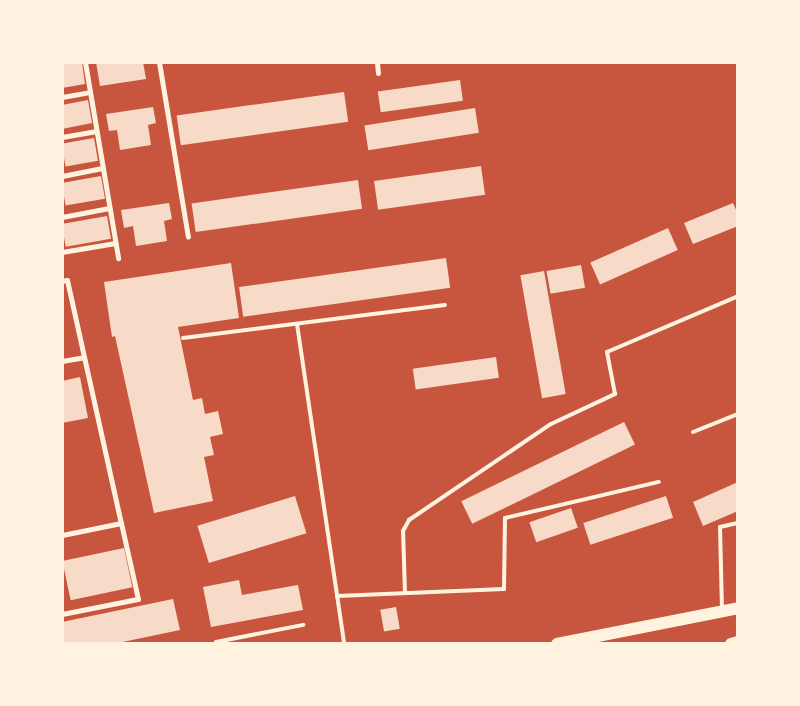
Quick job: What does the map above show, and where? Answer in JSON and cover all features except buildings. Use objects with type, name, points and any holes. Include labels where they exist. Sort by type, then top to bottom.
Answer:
[{"type":"main road","points":[[558,644],[738,608]]},
{"type":"main road","points":[[730,644],[738,642]]},
{"type":"street","points":[[85,62],[118,258]]},
{"type":"street","points":[[159,62],[188,236]]},
{"type":"street","points":[[377,62],[378,73]]},
{"type":"street","points":[[62,97],[90,92]]},
{"type":"street","points":[[62,137],[96,131]]},
{"type":"street","points":[[62,176],[102,168]]},
{"type":"street","points":[[62,217],[109,208]]},
{"type":"street","points":[[62,252],[115,243]]},
{"type":"street","points":[[62,281],[67,280],[138,599],[62,614]]},
{"type":"street","points":[[62,361],[84,357]]},
{"type":"street","points":[[62,535],[122,524]]},
{"type":"lane","points":[[405,593],[403,531],[409,520],[551,424],[615,394],[607,352],[738,296]]},
{"type":"lane","points":[[183,338],[445,306]]},
{"type":"lane","points":[[297,324],[344,644]]},
{"type":"lane","points":[[693,432],[738,414]]},
{"type":"lane","points":[[337,596],[504,589],[505,518],[659,482]]},
{"type":"lane","points":[[722,611],[720,527],[738,523]]},
{"type":"lane","points":[[216,642],[234,641],[303,625]]}]
